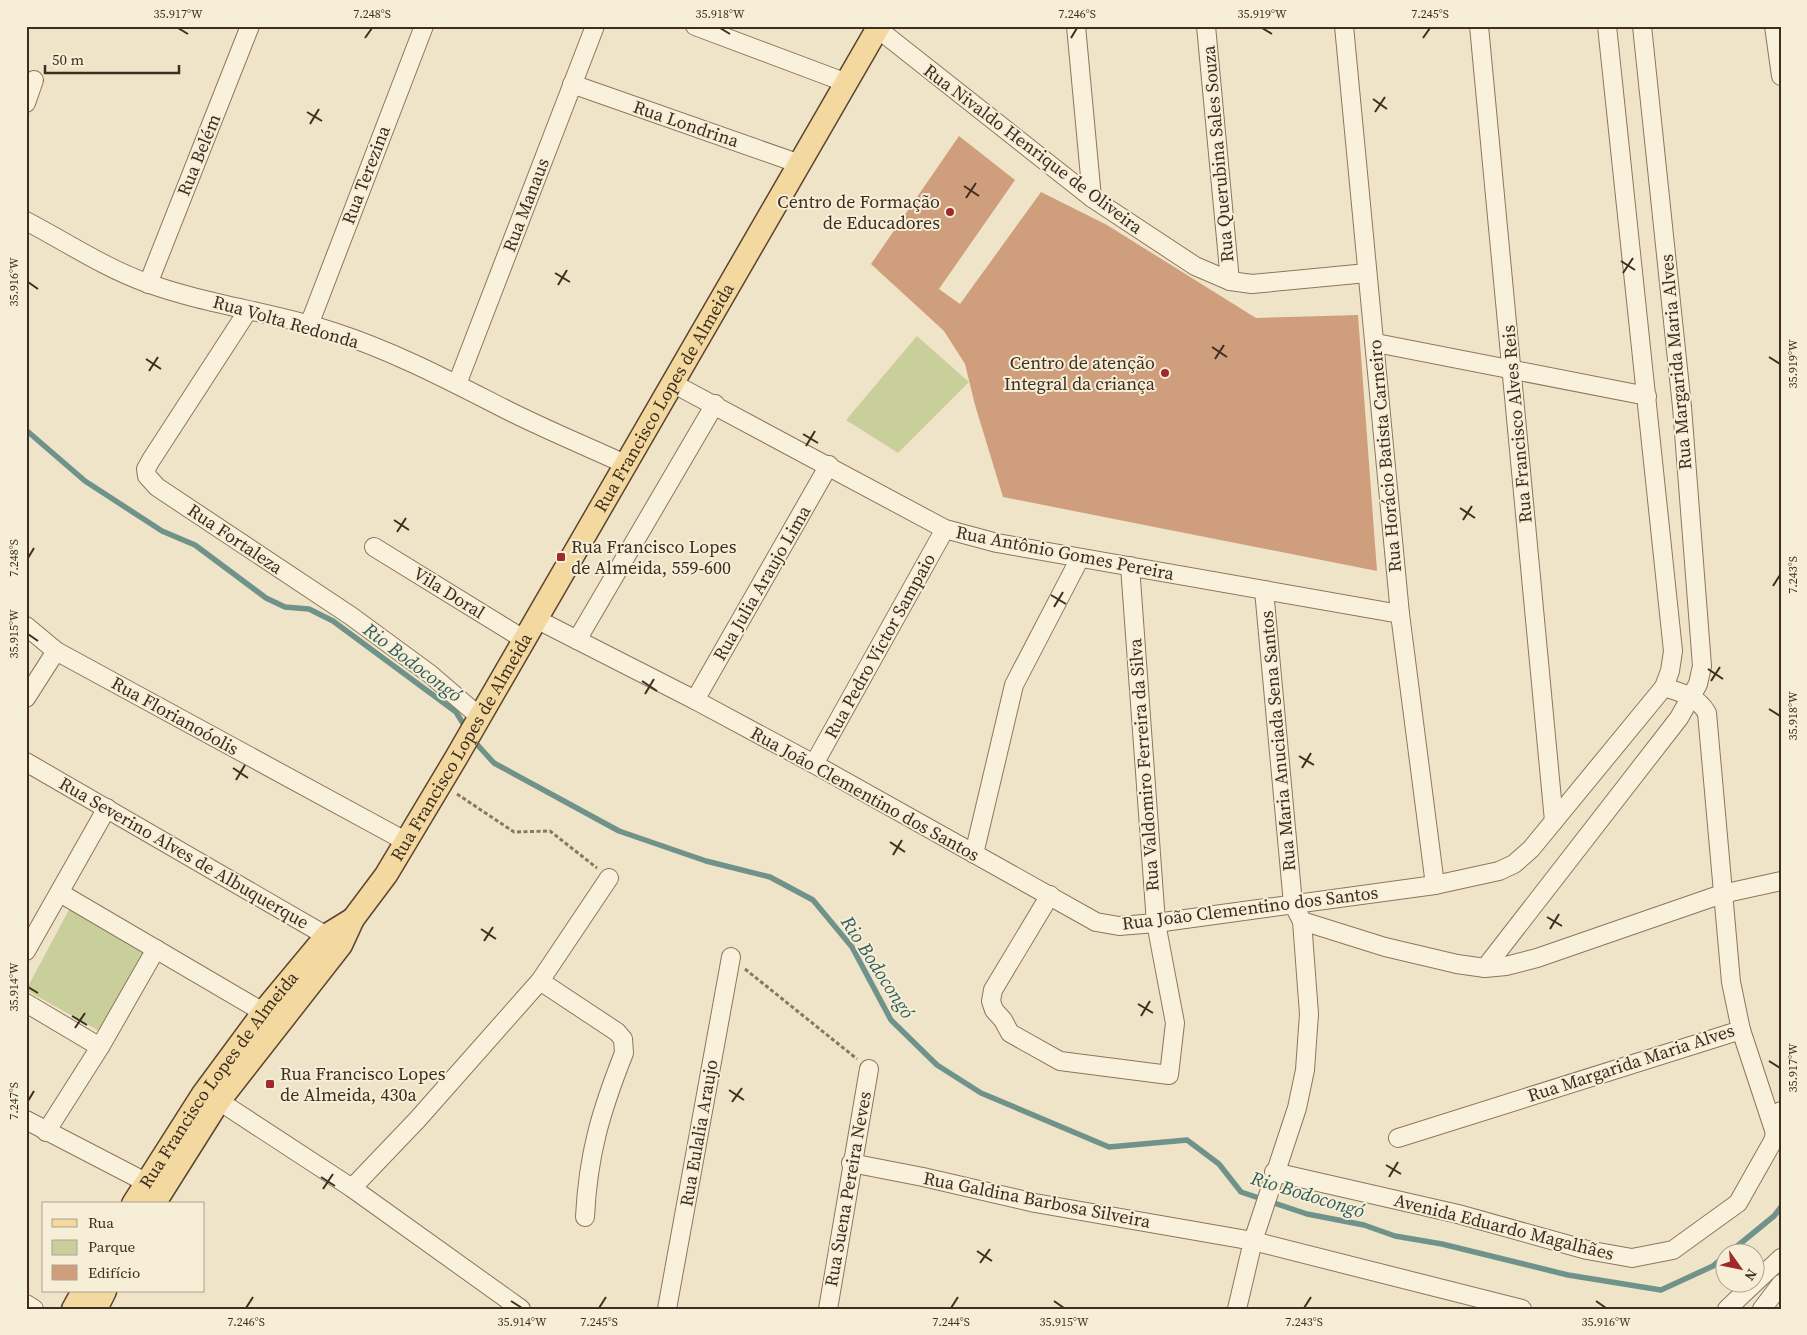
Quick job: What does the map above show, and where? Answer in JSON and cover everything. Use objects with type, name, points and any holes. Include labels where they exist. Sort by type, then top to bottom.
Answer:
[{"type":"main road","name":"Rua Francisco Lopes de Almeida","points":[[154,1192],[203,1094],[263,1012],[353,919],[407,842],[879,28]]},
{"type":"main road","name":"Rua Francisco Lopes de Almeida","points":[[136,1202],[154,1192],[334,940]]},
{"type":"main road","points":[[73,1309],[82,1292]]},
{"type":"main road","points":[[96,1309],[105,1292]]},
{"type":"street","name":"Rua Belém","points":[[148,284],[250,26]]},
{"type":"street","name":"Rua Terezina","points":[[309,325],[424,26]]},
{"type":"street","name":"Rua Manaus","points":[[457,384],[595,26]]},
{"type":"street","points":[[695,26],[847,83]]},
{"type":"street","points":[[1076,26],[1092,198]]},
{"type":"street","name":"Rua Querubina Sales Souza","points":[[1206,26],[1230,282]]},
{"type":"street","name":"Rua Horácio Batista Carneiro","points":[[1344,26],[1367,273],[1376,343],[1400,614],[1435,885]]},
{"type":"street","name":"Rua Francisco Alves Reis","points":[[1479,26],[1554,821]]},
{"type":"street","name":"Rua Margarida Maria Alves","points":[[1606,26],[1671,622]]},
{"type":"street","name":"Rua Margarida Maria Alves","points":[[1485,968],[1679,718],[1692,696],[1702,666],[1682,407],[1642,26]]},
{"type":"street","points":[[1774,26],[1779,48],[1781,76]]},
{"type":"street","name":"Rua Nivaldo Henrique de Oliveira","points":[[879,28],[1092,198],[1195,266],[1230,282],[1252,284],[1367,273]]},
{"type":"street","points":[[26,103],[34,80]]},
{"type":"street","name":"Rua Londrina","points":[[572,84],[800,164]]},
{"type":"street","name":"Rua Volta Redonda","points":[[26,221],[119,271],[148,284],[247,312],[335,332],[375,348],[457,384],[504,409],[627,465]]},
{"type":"street","name":"Rua Fortaleza","points":[[247,312],[151,460],[146,469],[147,476],[157,487],[351,616],[430,674],[475,726]]},
{"type":"street","points":[[1376,343],[1647,396]]},
{"type":"street","name":"Rua Antônio Gomes Pereira","points":[[674,384],[715,404],[945,529],[997,543],[1400,614]]},
{"type":"street","points":[[577,640],[715,404]]},
{"type":"street","name":"Rua Julia Araujo Lima","points":[[695,700],[829,465]]},
{"type":"street","name":"Rua Pedro Victor Sampaio","points":[[814,764],[945,529]]},
{"type":"street","name":"Vila Doral","points":[[374,547],[525,640]]},
{"type":"street","points":[[974,854],[1014,685],[1080,558]]},
{"type":"street","name":"Rua Valdomiro Ferreira da Silva","points":[[1050,895],[993,990],[991,1001],[994,1010],[1010,1033],[1060,1061],[1169,1075],[1175,1023],[1156,923],[1130,566]]},
{"type":"street","name":"Rua Maria Anuciada Sena Santos","points":[[1237,1309],[1253,1241],[1297,1108],[1308,1049],[1309,1014],[1302,921],[1293,904],[1264,590]]},
{"type":"street","name":"Rua João Clementino dos Santos","points":[[536,619],[695,700],[814,764],[1096,922],[1119,926],[1156,923],[1435,885],[1499,871],[1514,864],[1531,849],[1664,687],[1670,671],[1673,651],[1671,622]]},
{"type":"street","name":"Rua Florianoóolis","points":[[26,626],[56,651],[407,842]]},
{"type":"street","points":[[26,698],[56,651]]},
{"type":"street","points":[[1664,687],[1692,696]]},
{"type":"street","name":"Rua Margarida Maria Alves","points":[[1398,1138],[1741,1030],[1731,982],[1722,894],[1710,730],[1707,713],[1702,703],[1692,696]]},
{"type":"street","name":"Rua Severino Alves de Albuquerque","points":[[26,762],[334,940]]},
{"type":"street","points":[[26,951],[107,808]]},
{"type":"street","points":[[352,1188],[417,1120],[540,981],[609,878]]},
{"type":"street","points":[[1302,921],[1385,947],[1458,964],[1485,968],[1506,966],[1537,958],[1722,894],[1781,881]]},
{"type":"street","points":[[60,893],[263,1012]]},
{"type":"street","points":[[46,1132],[100,1047],[156,949]]},
{"type":"street","name":"Rua Eulalia Araujo","points":[[667,1309],[731,957]]},
{"type":"street","points":[[540,981],[617,1032],[623,1039],[624,1053],[598,1127],[588,1174],[585,1217]]},
{"type":"street","points":[[26,1003],[100,1047]]},
{"type":"street","points":[[1741,1030],[1775,1133]]},
{"type":"street","name":"Rua Suena Pereira Neves","points":[[828,1309],[851,1164],[869,1069]]},
{"type":"street","points":[[219,1101],[352,1188],[521,1309]]},
{"type":"street","name":"Avenida Eduardo Magalhães","points":[[1273,1177],[1458,1214],[1586,1250],[1632,1258],[1673,1250],[1738,1203],[1773,1141],[1781,1111]]},
{"type":"street","points":[[26,1120],[154,1192]]},
{"type":"street","name":"Rua Galdina Barbosa Silveira","points":[[851,1164],[922,1176],[1035,1204],[1253,1241]]},
{"type":"street","points":[[1253,1241],[1522,1309]]},
{"type":"street","points":[[1727,1309],[1781,1258]]},
{"type":"street","points":[[1762,1309],[1781,1284]]},
{"type":"street","points":[[26,1304],[34,1309]]},
{"type":"path","points":[[441,783],[514,832],[550,831],[609,878]]},
{"type":"path","points":[[731,957],[869,1069]]},
{"type":"green space","points":[[917,336],[969,382],[898,453],[846,420]]},
{"type":"green space","points":[[70,908],[143,952],[101,1032],[26,990]]},
{"type":"building","name":"Centro de atenção Integral da criança","points":[[959,136],[1015,180],[939,289],[960,304],[1041,192],[1107,225],[1256,318],[1358,315],[1377,571],[1003,497],[975,405],[965,364],[944,331],[871,264]]},
{"type":"waterway","name":"Rio Bodocongó","points":[[26,430],[85,481],[162,531],[195,545],[266,598],[285,607],[309,609],[333,621],[456,712],[467,730]]},
{"type":"waterway","name":"Rio Bodocongó","points":[[473,740],[494,763],[619,831],[706,861],[770,877],[813,900],[852,947],[891,1020],[937,1065],[981,1093],[1109,1147],[1187,1140],[1219,1164],[1241,1192],[1307,1214],[1364,1225],[1395,1236],[1442,1244],[1568,1275],[1661,1290],[1714,1265]]},
{"type":"waterway","name":"Rio Bodocongó","points":[[1742,1242],[1774,1216],[1781,1207]]},
{"type":"place","name":"Centro de Formação de Educadores","points":[[950,212]]},
{"type":"place","name":"Centro de atenção Integral da criança","points":[[1165,373]]},
{"type":"place","name":"Rua Francisco Lopes de Almeida, 559-600","points":[[561,557]]},
{"type":"place","name":"Rua Francisco Lopes de Almeida, 430a","points":[[270,1084]]}]
